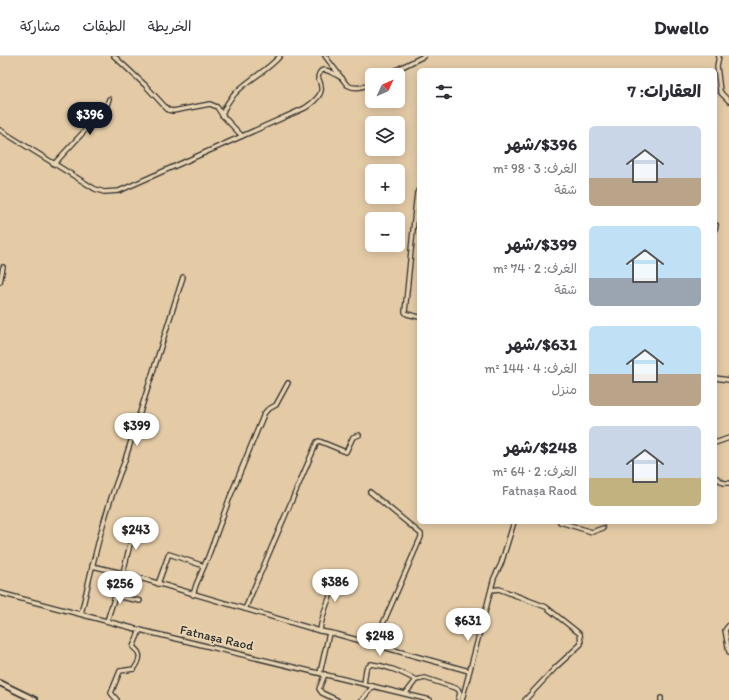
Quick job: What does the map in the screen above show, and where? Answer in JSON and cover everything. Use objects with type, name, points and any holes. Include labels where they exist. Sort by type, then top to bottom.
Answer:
[{"type":"street","points":[[114,56],[145,85],[168,110],[173,111],[210,104],[215,106],[242,136]]},
{"type":"street","points":[[222,115],[227,104],[237,91],[280,56]]},
{"type":"street","points":[[325,56],[347,84],[356,88],[365,86]]},
{"type":"street","points":[[398,68],[424,56]]},
{"type":"street","points":[[719,56],[717,66],[720,91],[729,101]]},
{"type":"street","points":[[0,130],[95,189],[104,192],[119,191],[310,104],[322,87],[318,77],[320,71],[329,70],[342,78]]},
{"type":"street","points":[[54,164],[103,111],[108,99]]},
{"type":"street","points":[[417,193],[405,312],[417,316]]},
{"type":"street","points":[[0,282],[3,267]]},
{"type":"street","points":[[81,614],[92,566],[117,479],[124,463],[183,277]]},
{"type":"street","points":[[717,378],[729,380]]},
{"type":"street","points":[[193,595],[230,497],[264,414],[267,410],[276,405],[288,382]]},
{"type":"street","points":[[245,609],[317,442],[319,441],[346,452],[353,437],[359,435]]},
{"type":"street","points":[[717,442],[729,438]]},
{"type":"street","points":[[717,478],[724,483],[729,483]]},
{"type":"street","points":[[370,492],[420,534],[421,537],[374,644]]},
{"type":"street","points":[[122,573],[135,524]]},
{"type":"street","points":[[462,700],[494,575],[502,564],[513,524]]},
{"type":"street","points":[[566,524],[592,532],[603,528]]},
{"type":"street","points":[[158,584],[170,554],[204,566]]},
{"type":"street","points":[[92,566],[122,573],[320,631],[469,670]]},
{"type":"street","points":[[320,631],[324,612],[338,573]]},
{"type":"street","points":[[491,590],[499,589],[546,607],[580,634],[581,644],[556,667],[525,700]]},
{"type":"street","name":"Fatnaṣa Raod","points":[[0,593],[140,630],[406,694],[415,698],[430,700]]},
{"type":"street","points":[[108,621],[115,596],[140,601]]},
{"type":"street","points":[[729,625],[725,630],[729,652]]},
{"type":"street","points":[[117,700],[111,693],[112,687],[120,671],[134,669],[138,663],[138,652],[133,647],[140,630]]},
{"type":"street","points":[[320,673],[330,633]]},
{"type":"street","points":[[364,684],[366,670],[371,664],[384,666],[398,670],[416,680],[425,678],[458,689],[460,693],[458,700]]},
{"type":"street","points":[[325,674],[319,689],[322,693],[337,700]]},
{"type":"street","points":[[406,694],[416,680]]},
{"type":"street","points":[[0,682],[25,698],[35,700]]},
{"type":"street","points":[[362,700],[373,686]]}]
